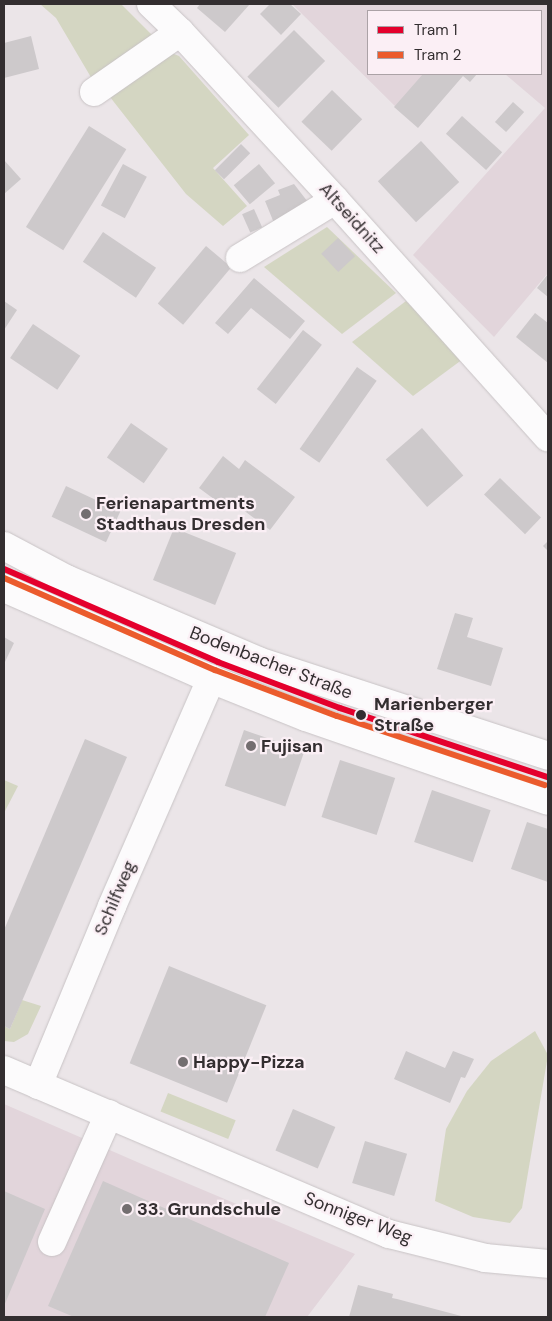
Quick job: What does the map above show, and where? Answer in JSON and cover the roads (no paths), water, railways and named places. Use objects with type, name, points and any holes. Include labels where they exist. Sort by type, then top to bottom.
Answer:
[{"type":"street","name":"Altseidnitz","points":[[151,4],[180,32],[335,200],[548,437]]},
{"type":"street","points":[[94,92],[180,32]]},
{"type":"street","points":[[240,258],[335,200]]},
{"type":"street","name":"Bodenbacher Straße","points":[[4,546],[66,579],[258,661],[548,756]]},
{"type":"street","name":"Bodenbacher Straße","points":[[4,588],[211,679],[306,717],[548,801]]},
{"type":"street","name":"Schilfweg","points":[[38,1085],[112,906],[211,679]]},
{"type":"street","points":[[4,1070],[38,1085]]},
{"type":"street","name":"Sonniger Weg","points":[[38,1085],[389,1234],[485,1258],[548,1264]]},
{"type":"street","points":[[52,1242],[109,1114]]},
{"type":"tram line","name":"1","points":[[4,569],[218,662],[340,708],[548,777]]},
{"type":"tram line","name":"2","points":[[4,578],[215,670],[337,716],[545,785]]},
{"type":"place","name":"Ferienapartments Stadthaus Dresden","points":[[86,514]]},
{"type":"place","name":"Marienberger Straße","points":[[361,715]]},
{"type":"place","name":"Fujisan","points":[[251,746]]},
{"type":"place","name":"Happy-Pizza","points":[[183,1062]]},
{"type":"place","name":"33. Grundschule","points":[[127,1209]]}]
